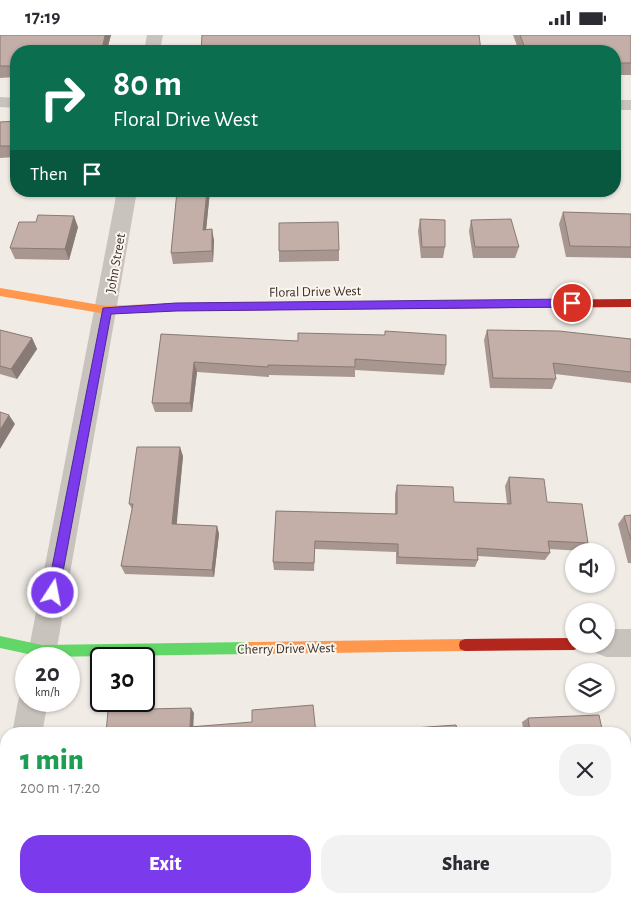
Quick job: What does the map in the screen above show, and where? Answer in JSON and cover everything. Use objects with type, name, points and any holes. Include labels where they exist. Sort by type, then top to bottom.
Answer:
[{"type":"street","name":"John Street","points":[[43,647],[126,197]]},
{"type":"street","name":"Floral Drive West","points":[[0,292],[106,310],[176,307],[631,303]]},
{"type":"street","name":"Cherry Drive West","points":[[0,642],[16,647]]},
{"type":"street","name":"Cherry Drive West","points":[[80,654],[565,643]]},
{"type":"street","points":[[615,643],[631,643]]},
{"type":"street","points":[[28,727],[31,712]]},
{"type":"building","points":[[0,35],[105,35],[103,45],[10,45],[10,66],[0,66]]},
{"type":"building","points":[[202,35],[479,35],[480,45],[201,45]]},
{"type":"building","points":[[520,35],[631,35],[631,63],[621,63],[621,45],[524,45]]},
{"type":"building","points":[[10,121],[10,146],[0,146],[0,122]]},
{"type":"building","points":[[176,197],[206,197],[203,230],[212,229],[212,251],[171,253]]},
{"type":"building","points":[[563,212],[631,214],[631,247],[570,246]]},
{"type":"building","points":[[38,215],[74,216],[65,249],[10,248],[19,222],[36,222]]},
{"type":"building","points":[[420,219],[445,220],[445,247],[422,247]]},
{"type":"building","points":[[511,219],[519,247],[475,247],[471,220]]},
{"type":"building","points":[[338,222],[339,250],[279,251],[279,223]]},
{"type":"building","points":[[0,330],[32,338],[11,369],[0,366]]},
{"type":"building","points":[[487,330],[559,331],[631,339],[631,372],[553,363],[556,379],[493,378]]},
{"type":"building","points":[[385,331],[446,335],[446,365],[355,359],[355,367],[268,365],[268,367],[194,362],[190,403],[152,403],[161,334],[298,341],[298,333],[385,335]]},
{"type":"building","points":[[0,412],[9,415],[0,430]]},
{"type":"building","points":[[137,447],[180,447],[172,524],[217,526],[212,570],[121,566],[133,504],[129,504]]},
{"type":"building","points":[[509,477],[544,479],[547,502],[582,504],[588,543],[548,541],[550,553],[477,548],[478,560],[398,557],[398,544],[315,541],[314,563],[273,562],[276,511],[397,514],[397,485],[453,487],[454,502],[511,504]]},
{"type":"building","points":[[631,515],[631,540],[624,516]]},
{"type":"building","points":[[313,705],[315,727],[190,727],[252,722],[252,710]]},
{"type":"building","points":[[191,708],[190,727],[107,727],[108,712],[155,712],[155,709]]},
{"type":"building","points":[[599,715],[602,727],[529,727],[528,718]]},
{"type":"building","points":[[456,725],[456,727],[428,727]]},
{"type":"traffic: fast","points":[[0,642],[42,651],[250,648]]},
{"type":"traffic: slow","points":[[0,292],[106,310],[177,307],[407,305]]},
{"type":"traffic: slow","points":[[250,648],[465,645]]},
{"type":"traffic: jam","points":[[407,305],[631,303]]},
{"type":"traffic: jam","points":[[465,645],[565,644]]},
{"type":"route","points":[[53,593],[106,310],[176,307],[572,303]]}]
